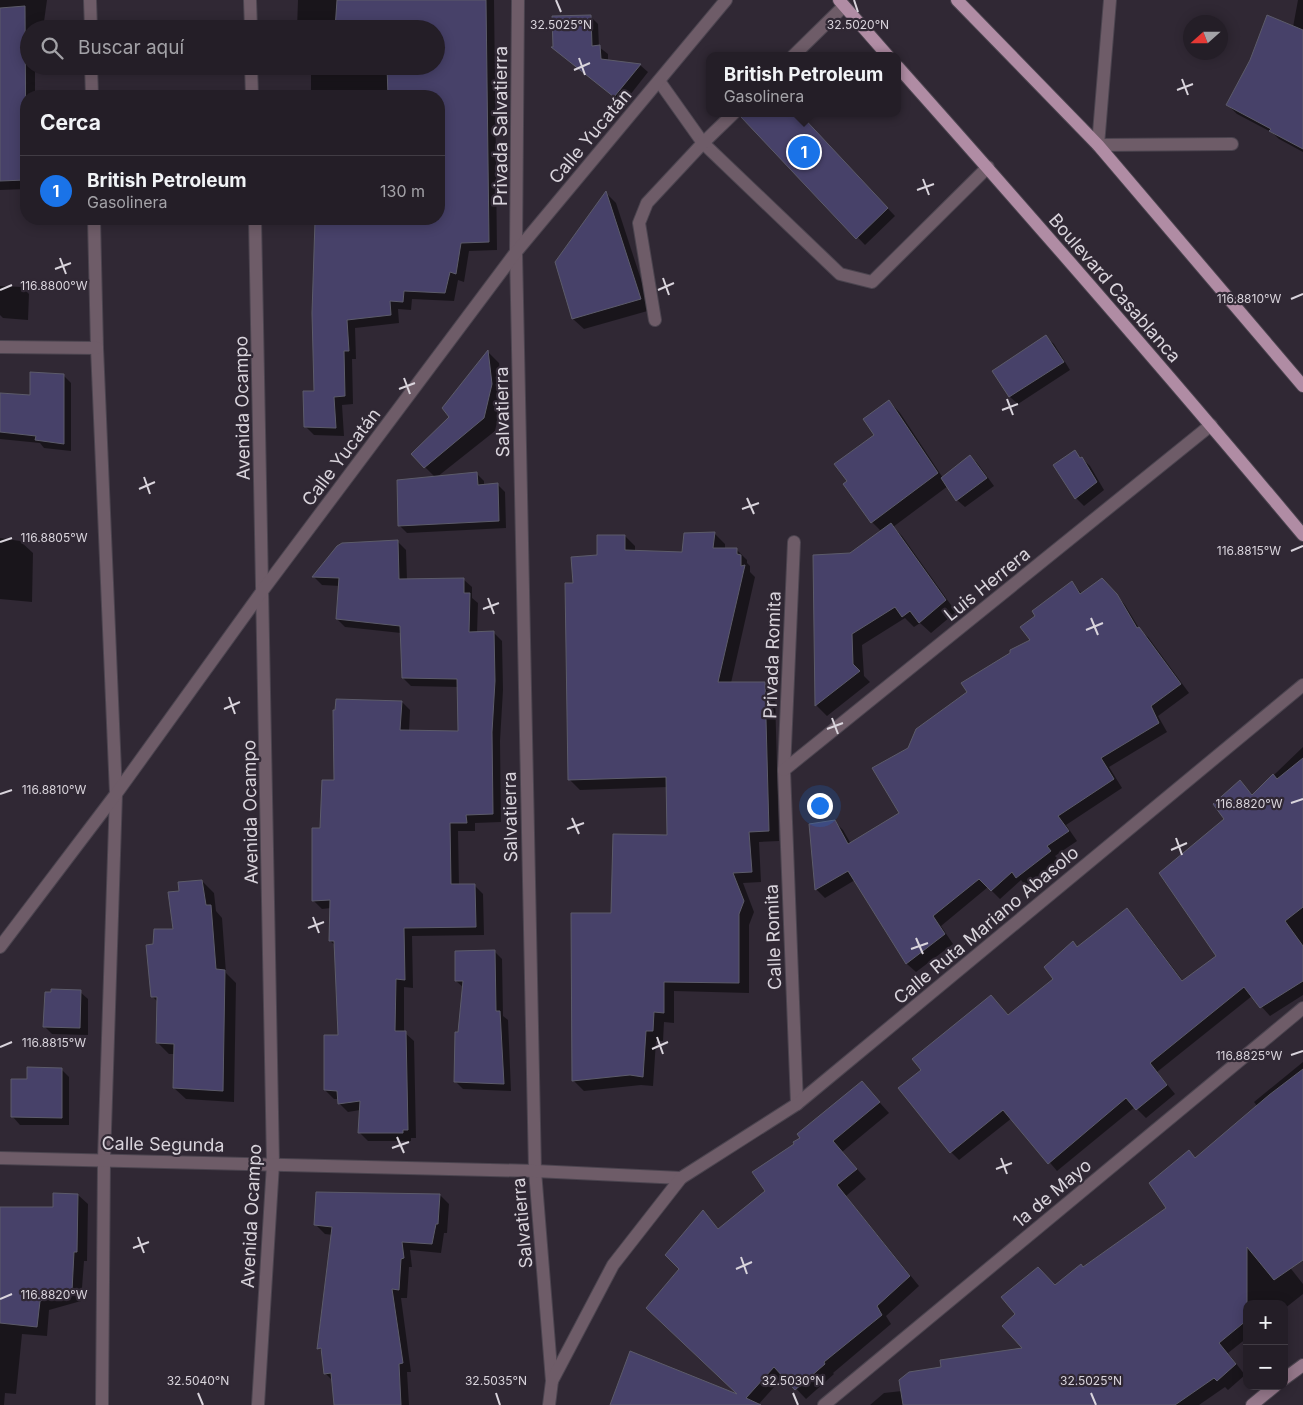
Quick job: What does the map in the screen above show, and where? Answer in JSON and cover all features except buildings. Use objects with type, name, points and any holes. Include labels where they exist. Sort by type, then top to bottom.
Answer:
[{"type":"main road","points":[[957,0],[1098,145],[1303,386]]},
{"type":"main road","points":[[841,3],[884,52]]},
{"type":"main road","name":"Boulevard Casablanca","points":[[901,70],[1211,425],[1303,535]]},
{"type":"street","points":[[90,0],[90,20]]},
{"type":"street","points":[[250,0],[250,20]]},
{"type":"street","name":"Calle Yucatán","points":[[0,947],[116,794],[263,590],[516,252],[726,0]]},
{"type":"street","points":[[1110,0],[1098,145],[1232,144]]},
{"type":"street","name":"Privada Salvatierra","points":[[516,252],[518,1]]},
{"type":"street","points":[[797,52],[841,3]]},
{"type":"street","points":[[91,75],[92,90]]},
{"type":"street","points":[[251,75],[252,90]]},
{"type":"street","points":[[659,81],[703,143],[840,274],[872,282],[988,168]]},
{"type":"street","points":[[655,320],[639,223],[647,203],[730,117]]},
{"type":"street","points":[[94,225],[97,348],[116,794],[104,1160],[102,1405]]},
{"type":"street","name":"Avenida Ocampo","points":[[255,225],[273,1164],[258,1405]]},
{"type":"street","name":"Salvatierra","points":[[516,252],[535,1171],[552,1380]]},
{"type":"street","points":[[0,347],[97,348]]},
{"type":"street","name":"Luis Herrera","points":[[784,770],[1211,425]]},
{"type":"street","name":"Privada Romita","points":[[784,770],[794,542]]},
{"type":"street","name":"Calle Ruta Mariano Abasolo","points":[[552,1380],[613,1265],[681,1178],[796,1104],[1303,685]]},
{"type":"street","name":"Calle Romita","points":[[784,770],[796,1104]]},
{"type":"street","name":"1a de Mayo","points":[[824,1405],[1303,1008]]},
{"type":"street","name":"Calle Segunda","points":[[0,1158],[535,1171]]},
{"type":"street","points":[[535,1171],[681,1178]]},
{"type":"street","points":[[1288,1376],[1303,1365]]},
{"type":"street","points":[[549,1405],[552,1380]]},
{"type":"street","points":[[1252,1405],[1270,1390]]},
{"type":"place","name":"British Petroleum","points":[[804,152]]}]
